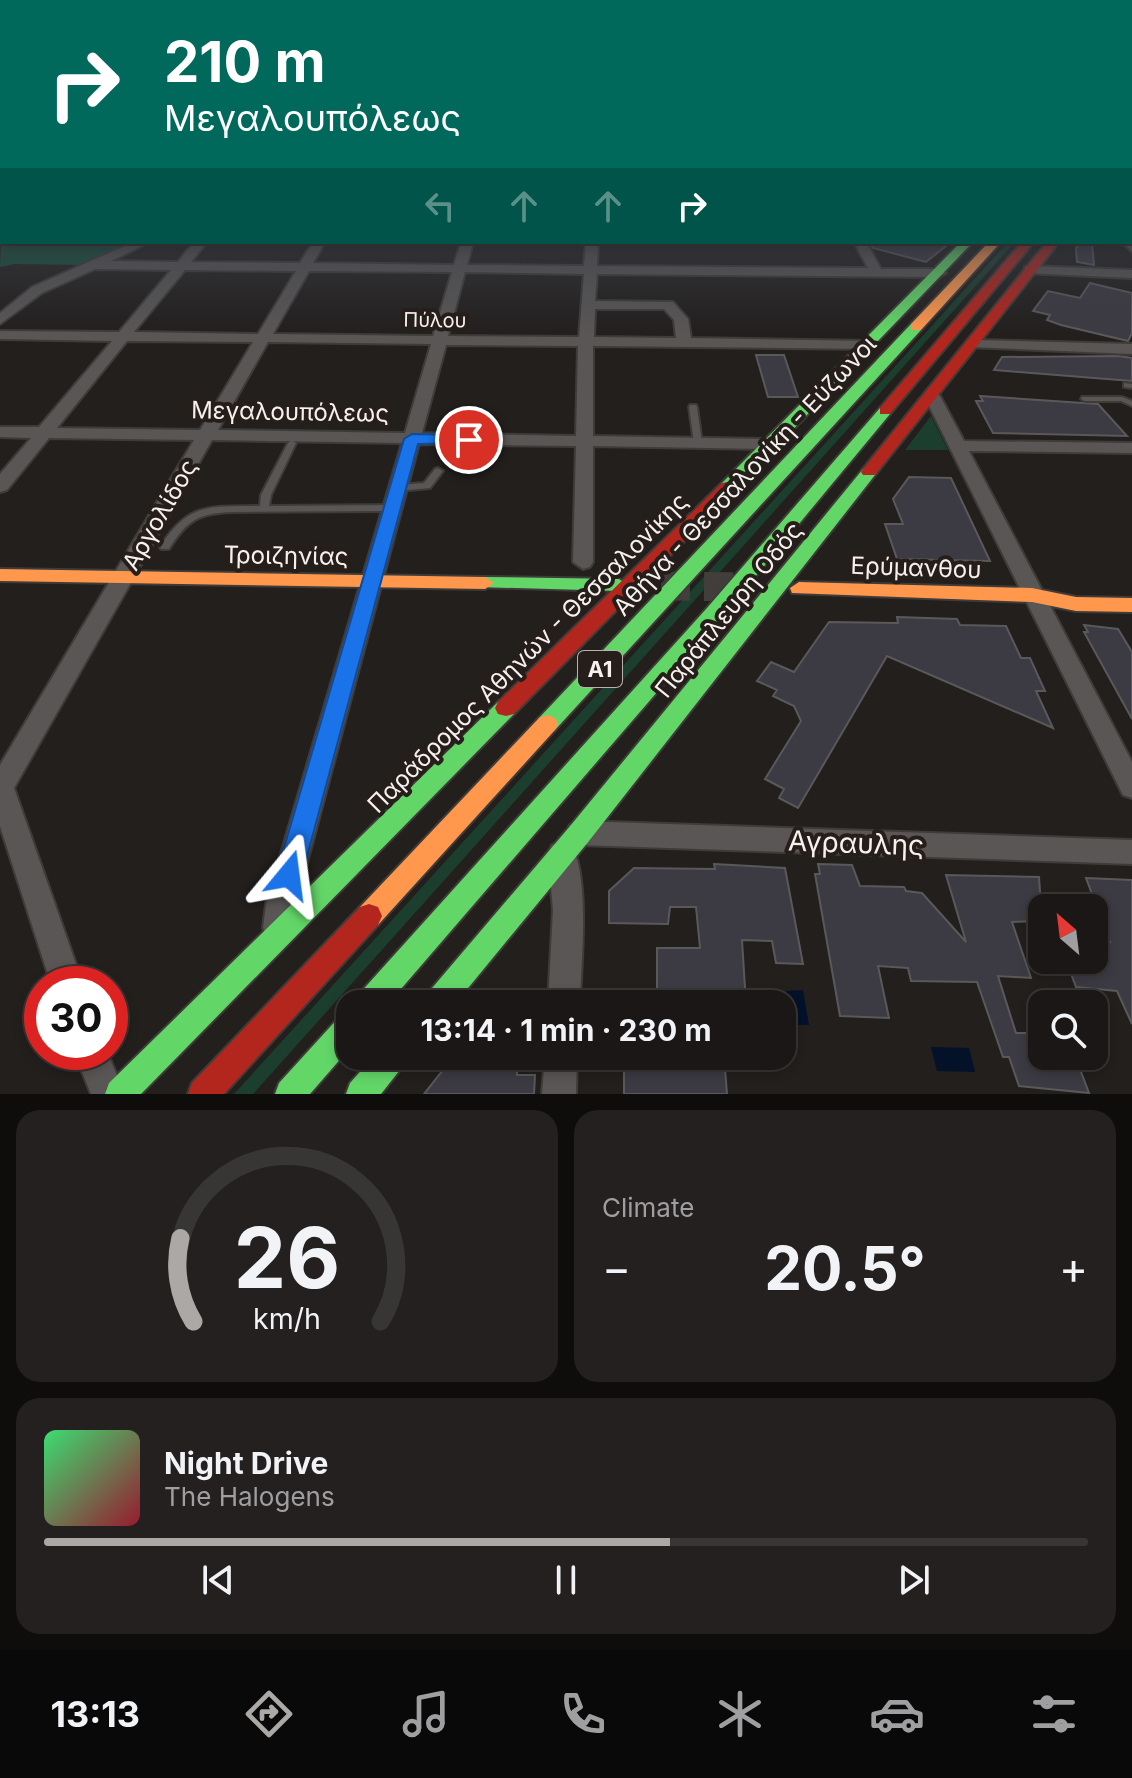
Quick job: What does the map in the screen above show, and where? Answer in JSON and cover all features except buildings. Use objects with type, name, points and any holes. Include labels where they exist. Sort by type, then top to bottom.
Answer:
[{"type":"main road","name":"Παράδρομος Αθηνών - Θεσσαλονίκης","points":[[120,1094],[870,345],[965,244]]},
{"type":"main road","name":"Αθήνα - Θεσσαλονίκη - Εύζωνοι","points":[[203,1094],[993,244]]},
{"type":"main road","name":"Α1","points":[[381,990],[714,613],[1026,244]]},
{"type":"main road","name":"Παράπλευρη Οδός","points":[[449,990],[571,844],[975,344],[1051,244]]},
{"type":"main road","name":"Τροιζηνίας","points":[[0,575],[619,585]]},
{"type":"main road","name":"Ερύμανθου","points":[[799,588],[1032,595],[1076,604],[1132,605]]},
{"type":"main road","name":"Ερύμανθου","points":[[1032,595],[1067,590],[1132,591]]},
{"type":"main road","points":[[290,1094],[336,1042]]},
{"type":"main road","points":[[361,1094],[381,1070]]},
{"type":"street","points":[[0,320],[37,290],[139,244]]},
{"type":"street","points":[[0,486],[199,244]]},
{"type":"street","name":"Αργολίδος","points":[[0,787],[318,244]]},
{"type":"street","points":[[277,939],[281,904],[466,244]]},
{"type":"street","points":[[583,562],[583,441],[592,244]]},
{"type":"street","points":[[861,244],[876,272]]},
{"type":"street","points":[[88,265],[939,273]]},
{"type":"street","points":[[1030,270],[1132,274]]},
{"type":"street","points":[[589,305],[668,305],[681,319],[684,343]]},
{"type":"street","name":"Πύλου","points":[[0,335],[870,345]]},
{"type":"street","points":[[975,344],[1132,349]]},
{"type":"street","points":[[932,396],[1132,787]]},
{"type":"street","name":"Μεγαλουπόλεως","points":[[0,432],[770,444]]},
{"type":"street","points":[[958,446],[1132,448]]},
{"type":"street","points":[[0,787],[61,966]]},
{"type":"street","points":[[565,990],[571,844]]},
{"type":"street","name":"Αγραυλης","points":[[571,844],[1132,852]]},
{"type":"street","points":[[98,1070],[108,1094]]},
{"type":"street","points":[[559,1094],[560,1070]]},
{"type":"lane","points":[[1085,399],[1122,399],[1132,404]]},
{"type":"lane","points":[[693,407],[698,443]]},
{"type":"lane","points":[[264,509],[266,495],[292,443]]},
{"type":"lane","points":[[398,488],[427,486],[438,471]]},
{"type":"lane","points":[[165,547],[183,519],[200,513],[392,508]]},
{"type":"green space","points":[[1,244],[138,244],[84,265],[14,264],[0,267]]},
{"type":"green space","points":[[1006,244],[1013,244],[346,990],[336,990],[336,1001],[253,1094],[234,1094]]},
{"type":"green space","points":[[931,416],[948,450],[905,450]]},
{"type":"water","points":[[796,990],[803,990],[809,1025],[796,1025]]},
{"type":"water","points":[[931,1047],[969,1048],[975,1072],[937,1071]]},
{"type":"tunnel","points":[[661,586],[753,587]]},
{"type":"traffic: fast","points":[[728,487],[965,244]]},
{"type":"traffic: fast","points":[[547,724],[916,327]]},
{"type":"traffic: fast","points":[[381,990],[714,613],[885,411]]},
{"type":"traffic: fast","points":[[449,990],[580,833],[869,472]]},
{"type":"traffic: fast","points":[[485,583],[619,585]]},
{"type":"traffic: fast","points":[[120,1094],[506,708]]},
{"type":"traffic: fast","points":[[290,1094],[336,1042]]},
{"type":"traffic: fast","points":[[361,1094],[381,1070]]},
{"type":"traffic: slow","points":[[916,327],[993,244]]},
{"type":"traffic: slow","points":[[0,575],[485,583]]},
{"type":"traffic: slow","points":[[799,588],[1032,595],[1076,604],[1132,605]]},
{"type":"traffic: slow","points":[[369,916],[547,724]]},
{"type":"traffic: jam","points":[[885,411],[1026,244]]},
{"type":"traffic: jam","points":[[869,472],[1051,244]]},
{"type":"traffic: jam","points":[[506,708],[728,487]]},
{"type":"traffic: jam","points":[[203,1094],[369,916]]},
{"type":"route","points":[[289,875],[412,439],[469,440]]}]
